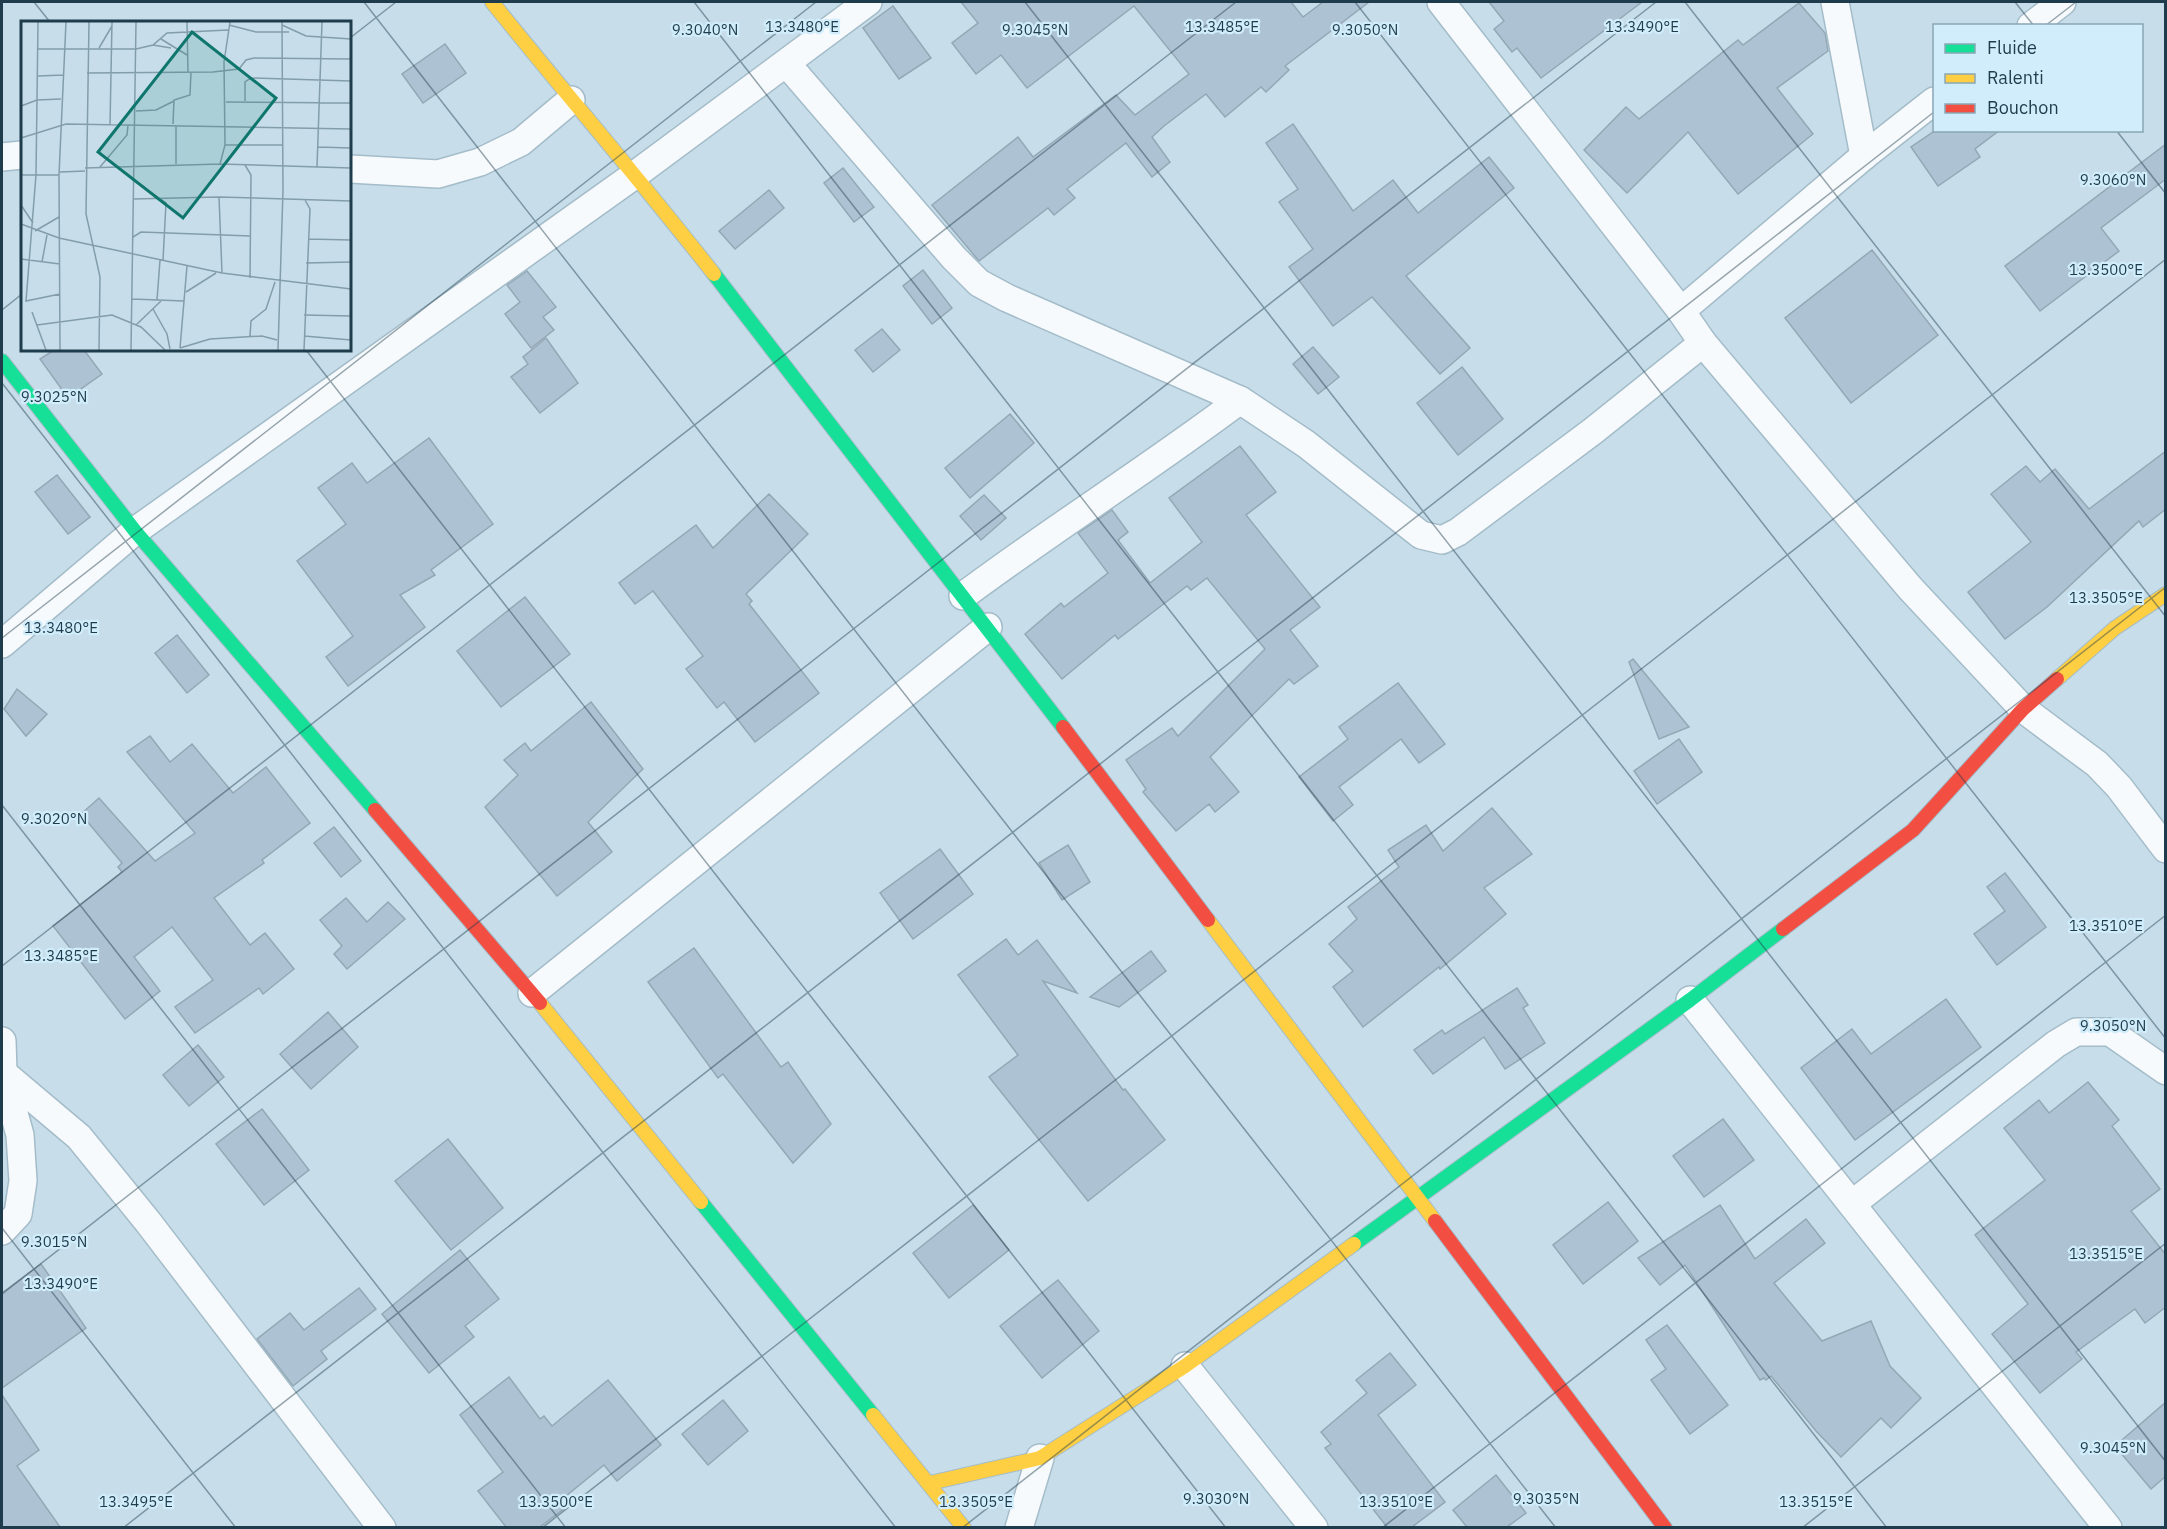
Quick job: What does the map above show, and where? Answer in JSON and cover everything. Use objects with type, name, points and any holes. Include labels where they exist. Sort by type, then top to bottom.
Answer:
[{"type":"street","points":[[492,2],[571,100],[636,174],[988,627],[1416,1199],[1665,1527]]},
{"type":"street","points":[[2,644],[135,531],[636,174],[788,64],[868,2]]},
{"type":"street","points":[[1441,2],[1681,311],[1703,343],[1910,588],[2023,709],[2097,764],[2119,787],[2166,849]]},
{"type":"street","points":[[1835,2],[1864,156]]},
{"type":"street","points":[[2034,24],[2062,2]]},
{"type":"street","points":[[788,64],[954,258],[979,283],[1007,298],[1240,400],[1306,444],[1421,535],[1442,540],[1458,532],[1593,431],[1703,343]]},
{"type":"street","points":[[351,169],[438,174],[480,162],[521,142],[571,100]]},
{"type":"street","points":[[1681,311],[1864,156],[1933,103]]},
{"type":"street","points":[[2,156],[21,155]]},
{"type":"street","points":[[2,361],[135,531],[532,993],[964,1527]]},
{"type":"street","points":[[963,596],[1045,535],[1175,450],[1240,400]]},
{"type":"street","points":[[930,1483],[1040,1458],[1185,1366],[1690,1000],[1913,830],[2023,709],[2115,628],[2166,594]]},
{"type":"street","points":[[532,993],[988,627]]},
{"type":"street","points":[[1690,1000],[2108,1527]]},
{"type":"street","points":[[1852,1203],[2056,1044],[2076,1032],[2110,1032],[2166,1071]]},
{"type":"street","points":[[2,1041],[2,1073],[20,1135],[23,1181],[18,1214],[2,1231]]},
{"type":"street","points":[[2,1073],[79,1137],[148,1222],[382,1527]]},
{"type":"street","points":[[1185,1366],[1314,1527]]},
{"type":"street","points":[[1019,1527],[1040,1458]]},
{"type":"building","points":[[961,2],[1291,2],[1303,17],[1323,2],[1369,2],[1285,66],[1289,70],[1266,92],[1261,87],[1225,117],[1206,94],[1164,126],[1152,137],[1170,162],[1152,177],[1126,143],[1067,189],[1075,198],[1054,215],[1048,208],[979,261],[932,205],[1018,137],[1033,157],[1116,95],[1135,115],[1189,74],[1134,6],[1027,88],[1001,55],[976,74],[952,43],[978,23]]},
{"type":"building","points":[[1489,2],[1642,2],[1541,78],[1517,48],[1512,52],[1494,29],[1504,21]]},
{"type":"building","points":[[1799,3],[1825,33],[1828,51],[1777,88],[1813,134],[1738,194],[1688,132],[1627,193],[1584,150],[1626,107],[1639,119],[1738,40],[1743,45]]},
{"type":"building","points":[[893,6],[931,58],[899,79],[863,28]]},
{"type":"building","points":[[445,44],[466,73],[423,103],[402,74]]},
{"type":"building","points":[[1293,124],[1353,211],[1393,180],[1418,213],[1489,157],[1514,188],[1406,276],[1470,348],[1440,374],[1372,297],[1333,326],[1289,267],[1313,249],[1279,202],[1298,189],[1266,143]]},
{"type":"building","points":[[1933,132],[1997,132],[1975,149],[1980,157],[1938,186],[1911,147]]},
{"type":"building","points":[[2166,144],[2166,179],[2101,228],[2119,251],[2040,311],[2005,266]]},
{"type":"building","points":[[843,168],[874,207],[854,222],[824,183]]},
{"type":"building","points":[[769,190],[784,208],[735,249],[719,231]]},
{"type":"building","points":[[1872,250],[1938,335],[1851,403],[1785,318]]},
{"type":"building","points":[[923,270],[952,308],[932,324],[903,286]]},
{"type":"building","points":[[527,271],[556,307],[543,317],[554,330],[531,348],[505,314],[520,302],[507,285]]},
{"type":"building","points":[[882,329],[900,350],[873,372],[855,350]]},
{"type":"building","points":[[546,338],[578,383],[540,413],[511,377],[528,364],[523,357]]},
{"type":"building","points":[[1313,347],[1339,377],[1318,394],[1293,364]]},
{"type":"building","points":[[52,351],[85,351],[102,374],[68,398],[40,359]]},
{"type":"building","points":[[1462,367],[1503,419],[1458,455],[1417,403]]},
{"type":"building","points":[[1010,414],[1034,443],[970,498],[945,468]]},
{"type":"building","points":[[429,438],[493,524],[431,570],[435,575],[400,595],[425,627],[348,686],[326,657],[353,636],[297,561],[346,524],[318,488],[352,463],[367,483]]},
{"type":"building","points":[[1240,446],[1276,492],[1246,515],[1320,607],[1290,630],[1318,666],[1294,684],[1289,679],[1210,757],[1239,792],[1215,812],[1209,804],[1176,831],[1143,792],[1146,789],[1126,760],[1172,728],[1178,736],[1265,649],[1207,578],[1191,590],[1187,586],[1118,639],[1115,635],[1062,679],[1025,634],[1061,603],[1064,607],[1108,573],[1078,533],[1112,510],[1128,532],[1118,540],[1150,583],[1202,542],[1169,498]]},
{"type":"building","points":[[2166,451],[2166,509],[2143,527],[2139,521],[2047,607],[2005,639],[1968,592],[2031,542],[1991,494],[2026,466],[2040,482],[2055,469],[2089,509]]},
{"type":"building","points":[[57,475],[90,517],[68,534],[35,492]]},
{"type":"building","points":[[769,494],[808,534],[746,594],[752,601],[749,604],[819,693],[755,742],[724,702],[717,708],[686,669],[703,656],[653,591],[635,604],[619,583],[696,525],[713,548]]},
{"type":"building","points":[[984,495],[1006,518],[981,540],[960,516]]},
{"type":"building","points":[[525,597],[570,654],[501,707],[457,651]]},
{"type":"building","points":[[177,635],[209,675],[187,693],[155,653]]},
{"type":"building","points":[[1633,659],[1689,727],[1659,739],[1629,662]]},
{"type":"building","points":[[1398,683],[1445,744],[1419,763],[1401,739],[1339,787],[1353,805],[1333,821],[1299,777],[1348,739],[1339,727]]},
{"type":"building","points":[[17,689],[47,714],[26,736],[4,709]]},
{"type":"building","points":[[591,702],[643,769],[588,822],[612,852],[557,896],[485,807],[518,775],[504,760],[525,743],[531,751]]},
{"type":"building","points":[[150,736],[170,762],[192,744],[233,793],[266,767],[310,823],[262,860],[264,863],[214,898],[250,945],[265,933],[294,969],[263,994],[259,988],[195,1033],[175,1007],[213,980],[172,927],[134,957],[160,991],[125,1019],[53,926],[122,872],[118,867],[122,863],[81,814],[99,798],[155,861],[195,833],[127,752]]},
{"type":"building","points":[[1679,739],[1702,772],[1657,804],[1634,771]]},
{"type":"building","points":[[1492,808],[1532,854],[1484,888],[1506,914],[1440,969],[1439,967],[1363,1027],[1333,987],[1353,971],[1329,944],[1357,919],[1348,907],[1399,867],[1388,850],[1426,825],[1443,851]]},
{"type":"building","points":[[334,827],[361,861],[341,877],[314,843]]},
{"type":"building","points":[[1068,845],[1090,882],[1062,900],[1039,863]]},
{"type":"building","points":[[940,849],[973,894],[913,939],[880,893]]},
{"type":"building","points":[[2005,873],[2046,927],[1997,965],[1974,934],[2005,911],[1987,887]]},
{"type":"building","points":[[346,898],[367,922],[388,902],[405,919],[347,969],[334,954],[342,946],[320,920]]},
{"type":"building","points":[[1006,939],[1018,955],[1037,940],[1077,993],[1043,981],[1123,1090],[1125,1089],[1165,1140],[1088,1201],[989,1077],[1018,1055],[958,975]]},
{"type":"building","points":[[694,948],[781,1067],[788,1062],[831,1124],[793,1163],[723,1074],[718,1078],[648,982]]},
{"type":"building","points":[[1151,951],[1166,971],[1119,1007],[1090,997]]},
{"type":"building","points":[[1517,988],[1528,1005],[1523,1008],[1545,1043],[1505,1069],[1484,1037],[1433,1074],[1414,1050],[1442,1030],[1445,1034]]},
{"type":"building","points":[[1946,999],[1981,1047],[1855,1140],[1801,1068],[1852,1029],[1871,1054]]},
{"type":"building","points":[[328,1012],[358,1047],[311,1089],[280,1054]]},
{"type":"building","points":[[198,1045],[224,1077],[189,1106],[163,1075]]},
{"type":"building","points":[[2088,1082],[2119,1120],[2112,1126],[2160,1189],[2131,1211],[2166,1255],[2166,1307],[2145,1323],[2135,1309],[2076,1352],[2082,1359],[2040,1393],[1992,1334],[2028,1304],[1975,1235],[2045,1180],[2004,1128],[2039,1100],[2049,1113]]},
{"type":"building","points":[[262,1109],[309,1170],[264,1205],[216,1144]]},
{"type":"building","points":[[1723,1119],[1754,1160],[1704,1197],[1673,1156]]},
{"type":"building","points":[[448,1139],[503,1208],[451,1250],[395,1181]]},
{"type":"building","points":[[1608,1202],[1638,1241],[1583,1284],[1553,1245]]},
{"type":"building","points":[[973,1205],[1009,1250],[949,1298],[913,1253]]},
{"type":"building","points":[[1720,1205],[1755,1259],[1806,1219],[1825,1243],[1774,1283],[1822,1341],[1871,1321],[1890,1366],[1921,1398],[1891,1428],[1881,1418],[1841,1457],[1816,1431],[1771,1376],[1766,1380],[1764,1378],[1760,1380],[1685,1265],[1660,1285],[1638,1258]]},
{"type":"building","points":[[460,1250],[499,1299],[465,1326],[474,1337],[429,1373],[382,1314]]},
{"type":"building","points":[[41,1264],[86,1328],[2,1388],[2,1293]]},
{"type":"building","points":[[1058,1280],[1099,1331],[1042,1378],[1000,1326]]},
{"type":"building","points":[[359,1288],[376,1309],[321,1351],[327,1359],[293,1386],[257,1339],[290,1313],[304,1330]]},
{"type":"building","points":[[1667,1325],[1728,1405],[1690,1434],[1651,1380],[1666,1369],[1646,1340]]},
{"type":"building","points":[[1390,1353],[1416,1385],[1378,1415],[1445,1502],[1412,1527],[1387,1527],[1325,1448],[1331,1444],[1321,1432],[1367,1393],[1356,1380]]},
{"type":"building","points":[[509,1377],[540,1419],[544,1416],[552,1426],[608,1380],[661,1445],[617,1481],[604,1465],[560,1501],[565,1508],[540,1527],[506,1527],[478,1491],[503,1472],[460,1415]]},
{"type":"building","points":[[2,1395],[39,1450],[17,1466],[60,1527],[2,1527]]},
{"type":"building","points":[[723,1400],[748,1431],[708,1465],[682,1434]]},
{"type":"building","points":[[2166,1402],[2166,1476],[2151,1489],[2115,1446]]},
{"type":"building","points":[[1496,1475],[1526,1513],[1507,1527],[1467,1527],[1453,1510]]},
{"type":"traffic: fast","points":[[714,274],[1063,727]]},
{"type":"traffic: fast","points":[[2,361],[135,531],[375,810]]},
{"type":"traffic: fast","points":[[1354,1244],[1690,1000],[1783,929]]},
{"type":"traffic: fast","points":[[701,1202],[873,1415]]},
{"type":"traffic: slow","points":[[492,2],[714,274]]},
{"type":"traffic: slow","points":[[2057,679],[2115,628],[2166,594]]},
{"type":"traffic: slow","points":[[1208,920],[1435,1221]]},
{"type":"traffic: slow","points":[[540,1003],[701,1202]]},
{"type":"traffic: slow","points":[[930,1483],[1040,1458],[1185,1366],[1354,1244]]},
{"type":"traffic: slow","points":[[873,1415],[964,1528]]},
{"type":"traffic: jam","points":[[1783,929],[1913,830],[2023,709],[2057,679]]},
{"type":"traffic: jam","points":[[1063,727],[1208,920]]},
{"type":"traffic: jam","points":[[375,810],[540,1003]]},
{"type":"traffic: jam","points":[[1435,1221],[1665,1528]]}]
